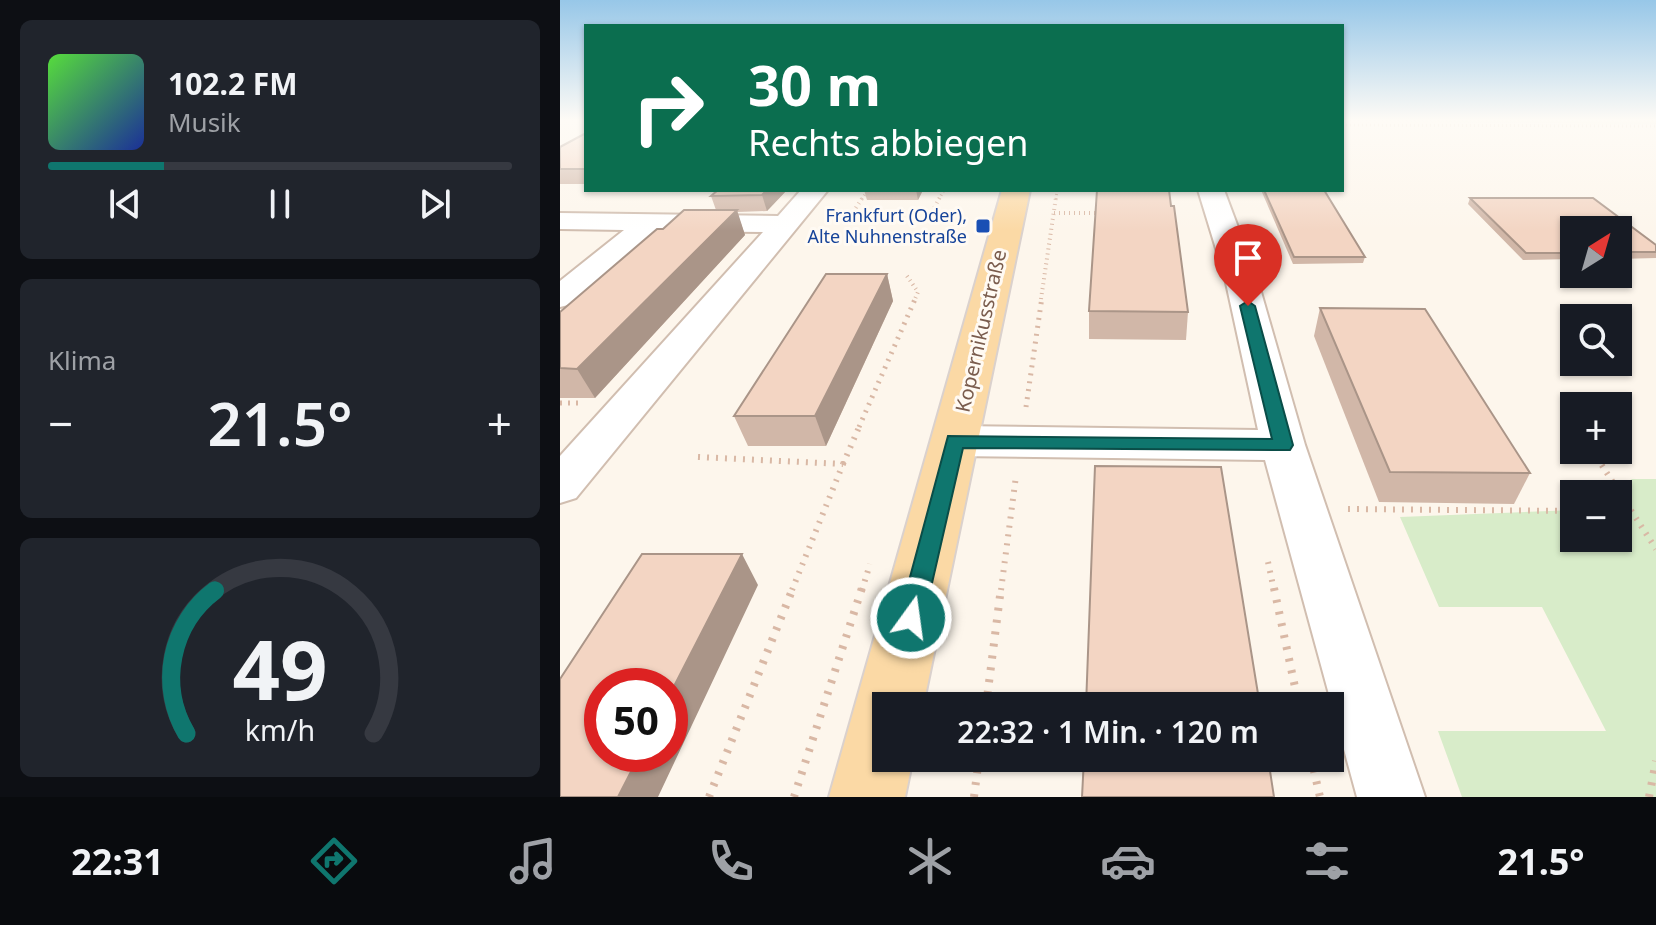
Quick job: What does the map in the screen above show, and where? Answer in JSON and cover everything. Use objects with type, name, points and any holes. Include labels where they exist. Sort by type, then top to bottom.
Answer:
[{"type":"main road","name":"Kopernikusstraße","points":[[892,692],[1012,202]]},
{"type":"main road","points":[[867,797],[873,772]]},
{"type":"lane","points":[[560,486],[813,192]]},
{"type":"lane","points":[[1212,192],[1241,278],[1283,445],[1391,797]]},
{"type":"lane","points":[[560,221],[786,224]]},
{"type":"lane","points":[[560,297],[650,223]]},
{"type":"lane","points":[[955,441],[1283,445]]},
{"type":"path","points":[[853,212],[867,192]]},
{"type":"path","points":[[932,212],[943,192]]},
{"type":"path","points":[[1012,202],[1100,213]]},
{"type":"path","points":[[709,797],[843,464],[918,292],[907,276]]},
{"type":"path","points":[[698,457],[843,464]]},
{"type":"path","points":[[1303,508],[1560,511]]},
{"type":"path","points":[[1632,512],[1656,549]]},
{"type":"path","points":[[1265,553],[1296,692]]},
{"type":"path","points":[[1649,797],[1656,761]]},
{"type":"path","points":[[974,797],[977,772]]},
{"type":"path","points":[[1314,772],[1320,797]]},
{"type":"green space","points":[[1656,479],[1656,797],[1462,797],[1438,731],[1606,731],[1542,607],[1439,607],[1400,517],[1560,511],[1560,552],[1632,552],[1630,480]]},
{"type":"building","points":[[560,157],[584,157],[584,169],[560,169]]},
{"type":"building","points":[[716,192],[765,192],[762,195],[711,196]]},
{"type":"building","points":[[1097,192],[1169,192],[1171,206],[1174,206],[1188,312],[1089,311]]},
{"type":"building","points":[[1265,192],[1325,192],[1365,257],[1294,257]]},
{"type":"building","points":[[1470,198],[1593,198],[1617,216],[1560,216],[1560,253],[1526,253]]},
{"type":"building","points":[[684,210],[737,210],[577,369],[560,368],[560,312],[657,229],[663,229]]},
{"type":"building","points":[[1632,227],[1656,245],[1656,252],[1632,252]]},
{"type":"building","points":[[826,274],[887,274],[815,416],[734,416]]},
{"type":"building","points":[[1320,308],[1425,309],[1530,473],[1390,472]]},
{"type":"building","points":[[1095,466],[1221,467],[1258,692],[1087,692]]},
{"type":"building","points":[[642,554],[742,554],[683,668],[584,668],[584,772],[631,772],[618,797],[560,797],[560,679]]},
{"type":"building","points":[[1083,772],[1270,772],[1274,797],[1082,797]]},
{"type":"place","name":"Frankfurt (Oder), Alte Nuhnenstraße","points":[[983,226]]},
{"type":"route","points":[[911,618],[955,441],[1283,445],[1248,306]]}]
